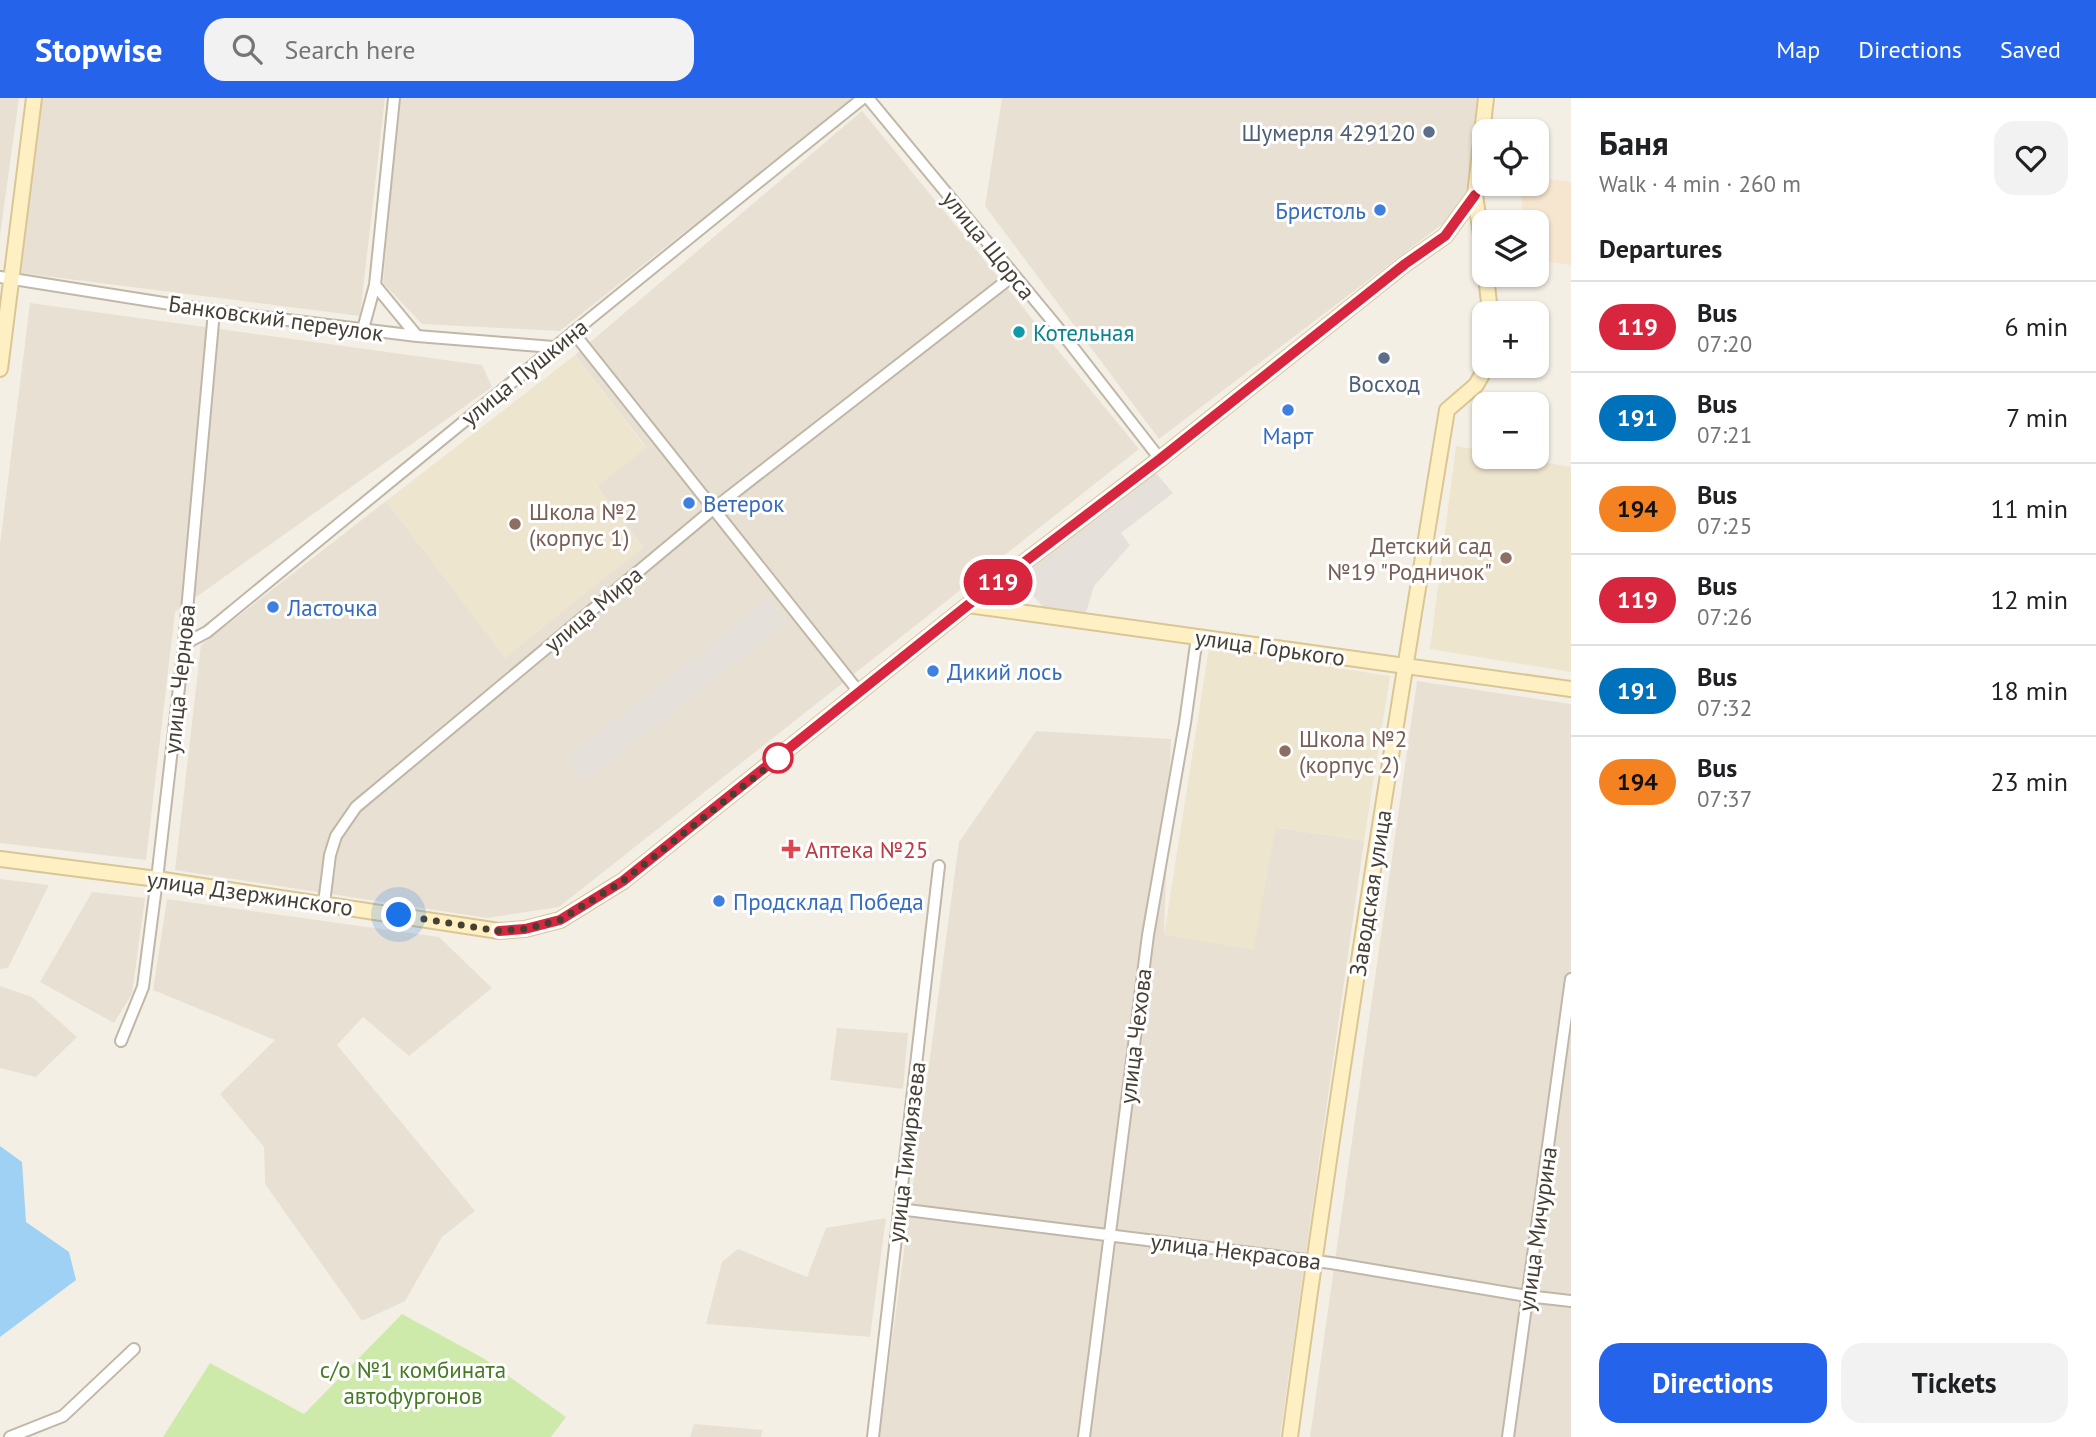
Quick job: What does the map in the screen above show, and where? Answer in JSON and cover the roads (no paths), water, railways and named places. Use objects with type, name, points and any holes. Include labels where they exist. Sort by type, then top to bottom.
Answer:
[{"type":"street","points":[[0,369],[5,278],[34,98]]},
{"type":"street","points":[[363,329],[375,285],[394,98]]},
{"type":"street","name":"улица Пушкина","points":[[184,644],[207,632],[553,347],[863,98]]},
{"type":"street","name":"улица Щорса","points":[[868,98],[1014,275],[1160,459]]},
{"type":"street","points":[[1484,119],[1486,98]]},
{"type":"street","name":"улица Дзержинского","points":[[0,859],[324,903],[499,931],[525,929],[560,920],[623,881],[968,605],[1160,459],[1405,264],[1445,236],[1474,196]]},
{"type":"street","name":"улица Мира","points":[[324,903],[330,855],[336,836],[356,807],[712,510],[1014,275]]},
{"type":"street","name":"Банковский переулок","points":[[5,278],[214,311],[417,336],[553,347]]},
{"type":"street","points":[[375,285],[417,336]]},
{"type":"street","name":"улица Чернова","points":[[121,1041],[143,987],[157,879],[184,644],[214,311]]},
{"type":"street","points":[[573,332],[859,692]]},
{"type":"street","name":"Заводская улица","points":[[1290,1437],[1313,1261],[1447,410],[1476,385],[1480,378]]},
{"type":"street","name":"улица Горького","points":[[968,605],[1571,689]]},
{"type":"street","name":"улица Чехова","points":[[1084,1437],[1148,935],[1185,723],[1197,637]]},
{"type":"street","name":"улица Тимирязева","points":[[873,1437],[939,866]]},
{"type":"street","name":"улица Мичурина","points":[[1508,1437],[1571,979]]},
{"type":"street","name":"улица Некрасова","points":[[900,1209],[1313,1261],[1571,1301]]},
{"type":"street","points":[[10,1437],[63,1416],[134,1349]]},
{"type":"water","points":[[0,1146],[22,1162],[26,1222],[69,1252],[76,1280],[0,1337]]},
{"type":"place","name":"Шумерля 429120","points":[[1429,132]]},
{"type":"place","name":"Бристоль","points":[[1380,210]]},
{"type":"place","name":"Котельная","points":[[1019,332]]},
{"type":"place","name":"Восход","points":[[1384,358]]},
{"type":"place","name":"Март","points":[[1288,410]]},
{"type":"place","name":"Ветерок","points":[[689,503]]},
{"type":"place","name":"Школа №2 (корпус 1)","points":[[515,524]]},
{"type":"place","name":"Детский сад №19 \"Родничок\"","points":[[1506,558]]},
{"type":"place","name":"Ласточка","points":[[273,607]]},
{"type":"place","name":"Дикий лось","points":[[933,671]]},
{"type":"place","name":"Школа №2 (корпус 2)","points":[[1285,751]]},
{"type":"place","name":"Аптека №25","points":[[791,849]]},
{"type":"place","name":"Продсклад Победа","points":[[719,901]]},
{"type":"park label","name":"с/о №1 комбината автофургонов","points":[[413,1382]]}]
